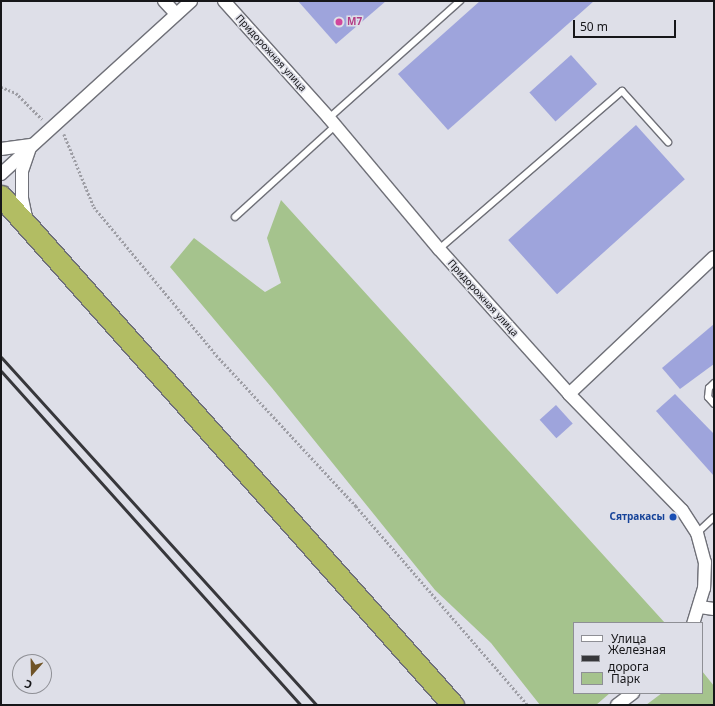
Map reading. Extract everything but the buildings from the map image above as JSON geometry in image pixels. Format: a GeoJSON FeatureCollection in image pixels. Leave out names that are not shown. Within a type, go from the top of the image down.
{"type":"FeatureCollection","features":[{"type":"Feature","properties":{"kind":"highway"},"geometry":{"type":"LineString","coordinates":[[1,196],[453,705]]}},
{"type":"Feature","properties":{"kind":"street"},"geometry":{"type":"LineString","coordinates":[[164,1],[175,13]]}},
{"type":"Feature","properties":{"kind":"street"},"geometry":{"type":"LineString","coordinates":[[1,174],[175,13],[191,1]]}},
{"type":"Feature","properties":{"kind":"street","name":"Придорожная улица"},"geometry":{"type":"LineString","coordinates":[[224,1],[332,122],[439,249],[569,394],[682,510],[697,533],[705,562],[700,607],[693,622]]}},
{"type":"Feature","properties":{"kind":"street"},"geometry":{"type":"LineString","coordinates":[[1,149],[31,145]]}},
{"type":"Feature","properties":{"kind":"street"},"geometry":{"type":"LineString","coordinates":[[27,225],[22,198],[22,171],[31,145]]}},
{"type":"Feature","properties":{"kind":"street"},"geometry":{"type":"LineString","coordinates":[[569,394],[714,257]]}},
{"type":"Feature","properties":{"kind":"street"},"geometry":{"type":"LineString","coordinates":[[700,607],[714,609]]}},
{"type":"Feature","properties":{"kind":"street"},"geometry":{"type":"LineString","coordinates":[[617,705],[632,694]]}},
{"type":"Feature","properties":{"kind":"lane"},"geometry":{"type":"LineString","coordinates":[[235,217],[332,122],[460,1]]}},
{"type":"Feature","properties":{"kind":"lane"},"geometry":{"type":"LineString","coordinates":[[439,249],[622,91],[668,142]]}},
{"type":"Feature","properties":{"kind":"lane"},"geometry":{"type":"LineString","coordinates":[[714,383],[709,388],[708,397],[714,404]]}},
{"type":"Feature","properties":{"kind":"lane"},"geometry":{"type":"LineString","coordinates":[[697,533],[714,517]]}},
{"type":"Feature","properties":{"kind":"path"},"geometry":{"type":"LineString","coordinates":[[1,87],[16,93],[54,124],[94,207],[219,358],[356,506],[528,705]]}},
{"type":"Feature","properties":{"kind":"green space"},"geometry":{"type":"Polygon","coordinates":[[[281,200],[664,622],[573,622],[573,694],[609,694],[596,705],[540,705],[491,643],[435,590],[272,388],[170,267],[194,238],[265,292],[281,283],[267,238],[281,200]]]}},
{"type":"Feature","properties":{"kind":"green space"},"geometry":{"type":"Polygon","coordinates":[[[703,672],[714,686],[714,705],[646,705],[661,694],[703,694],[703,672]]]}},
{"type":"Feature","properties":{"kind":"railway"},"geometry":{"type":"LineString","coordinates":[[1,357],[316,705]]}},
{"type":"Feature","properties":{"kind":"railway"},"geometry":{"type":"LineString","coordinates":[[1,371],[301,705]]}},
{"type":"Feature","properties":{"kind":"place","name":"М7"},"geometry":{"type":"Point","coordinates":[339,22]}},
{"type":"Feature","properties":{"kind":"place","name":"Сятракасы"},"geometry":{"type":"Point","coordinates":[673,517]}}]}
